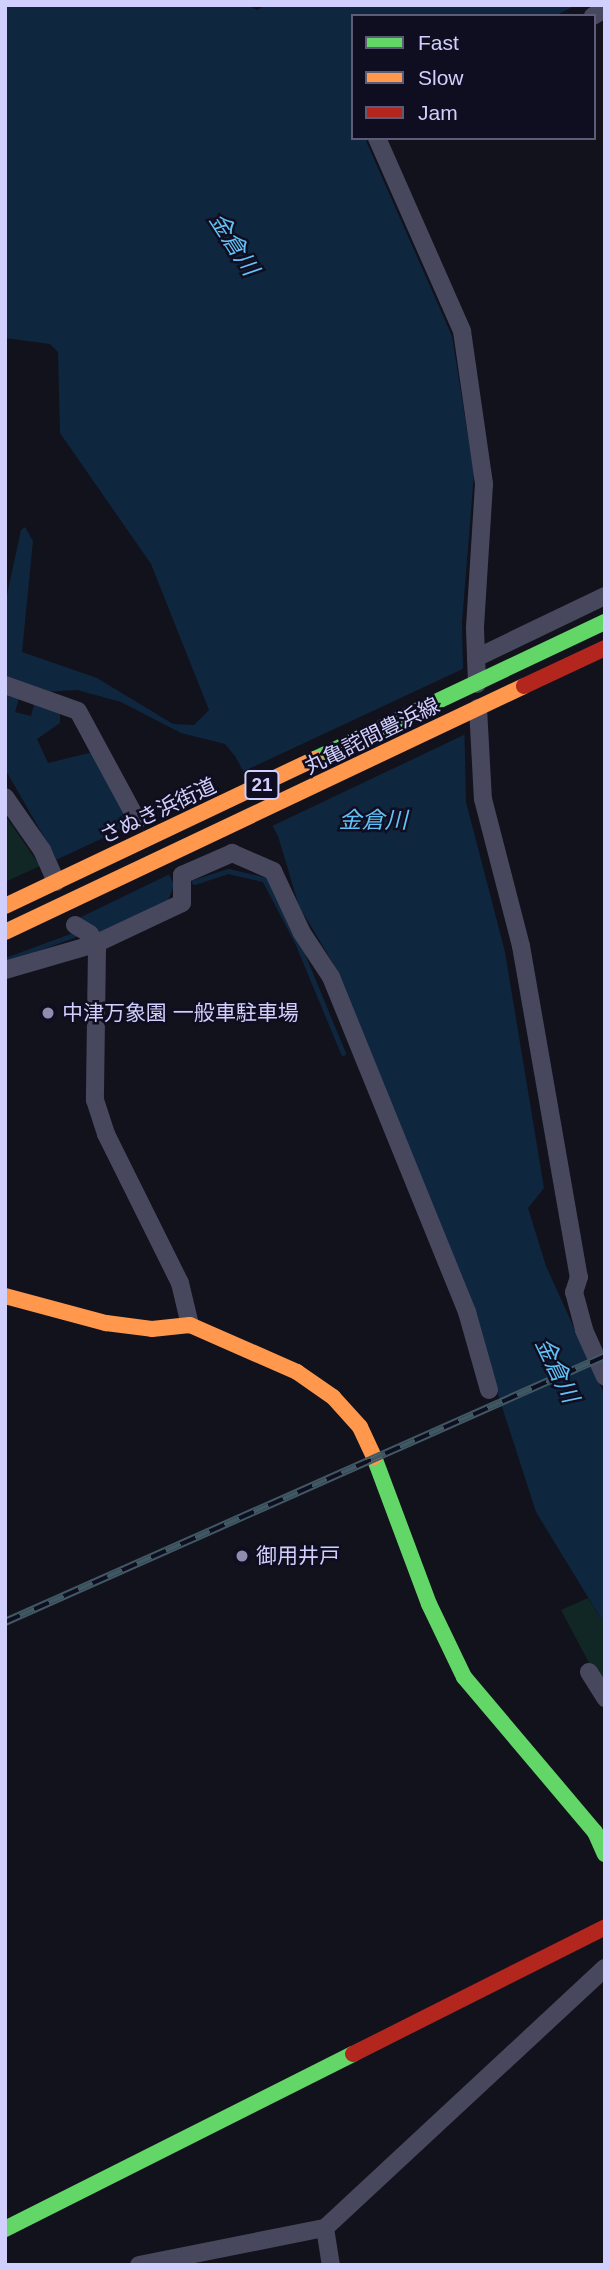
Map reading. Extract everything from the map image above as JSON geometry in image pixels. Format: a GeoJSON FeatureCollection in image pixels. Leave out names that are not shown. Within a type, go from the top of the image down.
{"type":"FeatureCollection","features":[{"type":"Feature","properties":{"kind":"street"},"geometry":{"type":"LineString","coordinates":[[378,140],[461,331],[484,484],[476,658],[472,685]]}},
{"type":"Feature","properties":{"kind":"street"},"geometry":{"type":"LineString","coordinates":[[476,658],[605,596]]}},
{"type":"Feature","properties":{"kind":"street","name":"21"},"geometry":{"type":"LineString","coordinates":[[472,685],[605,622]]}},
{"type":"Feature","properties":{"kind":"street","name":"丸亀詫間豊浜線"},"geometry":{"type":"LineString","coordinates":[[5,932],[65,906],[605,648]]}},
{"type":"Feature","properties":{"kind":"street"},"geometry":{"type":"LineString","coordinates":[[5,685],[78,711],[137,820]]}},
{"type":"Feature","properties":{"kind":"street","name":"さぬき浜街道"},"geometry":{"type":"LineString","coordinates":[[56,882],[472,685]]}},
{"type":"Feature","properties":{"kind":"street"},"geometry":{"type":"LineString","coordinates":[[473,711],[483,799],[523,959],[579,1278],[574,1292],[584,1331],[605,1377]]}},
{"type":"Feature","properties":{"kind":"street"},"geometry":{"type":"LineString","coordinates":[[5,797],[42,850],[56,882]]}},
{"type":"Feature","properties":{"kind":"street"},"geometry":{"type":"LineString","coordinates":[[5,970],[85,932],[182,903],[182,875],[232,853],[273,871],[302,933],[331,977],[467,1311],[489,1390]]}},
{"type":"Feature","properties":{"kind":"street","name":"21"},"geometry":{"type":"LineString","coordinates":[[5,905],[56,882]]}},
{"type":"Feature","properties":{"kind":"street"},"geometry":{"type":"LineString","coordinates":[[85,932],[93,987],[96,1100],[106,1134],[180,1283],[190,1325]]}},
{"type":"Feature","properties":{"kind":"street"},"geometry":{"type":"LineString","coordinates":[[5,1296],[106,1323],[152,1329],[190,1325],[313,1380],[360,1427],[429,1604],[464,1677],[595,1832],[605,1854]]}},
{"type":"Feature","properties":{"kind":"street"},"geometry":{"type":"LineString","coordinates":[[589,1672],[605,1698]]}},
{"type":"Feature","properties":{"kind":"street"},"geometry":{"type":"LineString","coordinates":[[5,2229],[605,1927]]}},
{"type":"Feature","properties":{"kind":"street"},"geometry":{"type":"LineString","coordinates":[[139,2265],[325,2228],[605,1968]]}},
{"type":"Feature","properties":{"kind":"street"},"geometry":{"type":"LineString","coordinates":[[325,2228],[331,2265]]}},
{"type":"Feature","properties":{"kind":"green space"},"geometry":{"type":"Polygon","coordinates":[[[5,815],[40,866],[5,882],[5,815]]]}},
{"type":"Feature","properties":{"kind":"green space"},"geometry":{"type":"Polygon","coordinates":[[[588,1598],[605,1625],[605,1693],[561,1610],[588,1598]]]}},
{"type":"Feature","properties":{"kind":"water","name":"金倉川"},"geometry":{"type":"Polygon","coordinates":[[[5,5],[247,5],[257,10],[266,5],[576,5],[559,14],[351,14],[351,140],[368,140],[366,141],[452,336],[474,474],[462,622],[466,802],[505,952],[544,1188],[528,1208],[546,1266],[605,1396],[605,1625],[536,1512],[475,1323],[334,965],[299,906],[278,836],[235,756],[225,744],[181,733],[121,702],[77,690],[43,692],[5,678],[5,604],[21,530],[25,527],[33,541],[22,652],[97,678],[173,724],[194,725],[209,710],[151,564],[60,433],[58,352],[50,344],[5,338],[5,5]]]}},
{"type":"Feature","properties":{"kind":"water"},"geometry":{"type":"Polygon","coordinates":[[[5,689],[20,695],[15,712],[31,716],[35,701],[60,708],[60,723],[37,739],[48,763],[97,751],[169,874],[174,885],[168,901],[98,937],[79,918],[56,858],[5,769],[5,689]]]}},
{"type":"Feature","properties":{"kind":"pier"},"geometry":{"type":"Polygon","coordinates":[[[467,667],[468,733],[270,827],[240,773],[467,667]]]}},
{"type":"Feature","properties":{"kind":"pier"},"geometry":{"type":"Polygon","coordinates":[[[137,822],[172,873],[77,919],[54,861],[137,822]]]}},
{"type":"Feature","properties":{"kind":"waterway"},"geometry":{"type":"LineString","coordinates":[[194,882],[228,871],[264,879],[297,942],[343,1053]]}},
{"type":"Feature","properties":{"kind":"waterway"},"geometry":{"type":"LineString","coordinates":[[5,960],[81,932]]}},
{"type":"Feature","properties":{"kind":"railway"},"geometry":{"type":"LineString","coordinates":[[5,1622],[605,1356]]}},
{"type":"Feature","properties":{"kind":"traffic: fast"},"geometry":{"type":"LineString","coordinates":[[315,759],[605,622]]}},
{"type":"Feature","properties":{"kind":"traffic: fast"},"geometry":{"type":"LineString","coordinates":[[374,1457],[429,1604],[464,1677],[595,1832],[605,1854]]}},
{"type":"Feature","properties":{"kind":"traffic: fast"},"geometry":{"type":"LineString","coordinates":[[5,2229],[353,2054]]}},
{"type":"Feature","properties":{"kind":"traffic: slow"},"geometry":{"type":"LineString","coordinates":[[5,932],[524,686]]}},
{"type":"Feature","properties":{"kind":"traffic: slow"},"geometry":{"type":"LineString","coordinates":[[5,906],[315,759]]}},
{"type":"Feature","properties":{"kind":"traffic: slow"},"geometry":{"type":"LineString","coordinates":[[5,1296],[106,1323],[152,1329],[190,1325],[297,1372],[333,1397],[360,1427],[374,1457]]}},
{"type":"Feature","properties":{"kind":"traffic: jam"},"geometry":{"type":"LineString","coordinates":[[524,686],[605,648]]}},
{"type":"Feature","properties":{"kind":"traffic: jam"},"geometry":{"type":"LineString","coordinates":[[353,2054],[605,1927]]}},
{"type":"Feature","properties":{"kind":"place","name":"中津万象園 一般車駐車場"},"geometry":{"type":"Point","coordinates":[48,1013]}},
{"type":"Feature","properties":{"kind":"place","name":"御用井戸"},"geometry":{"type":"Point","coordinates":[242,1556]}}]}
